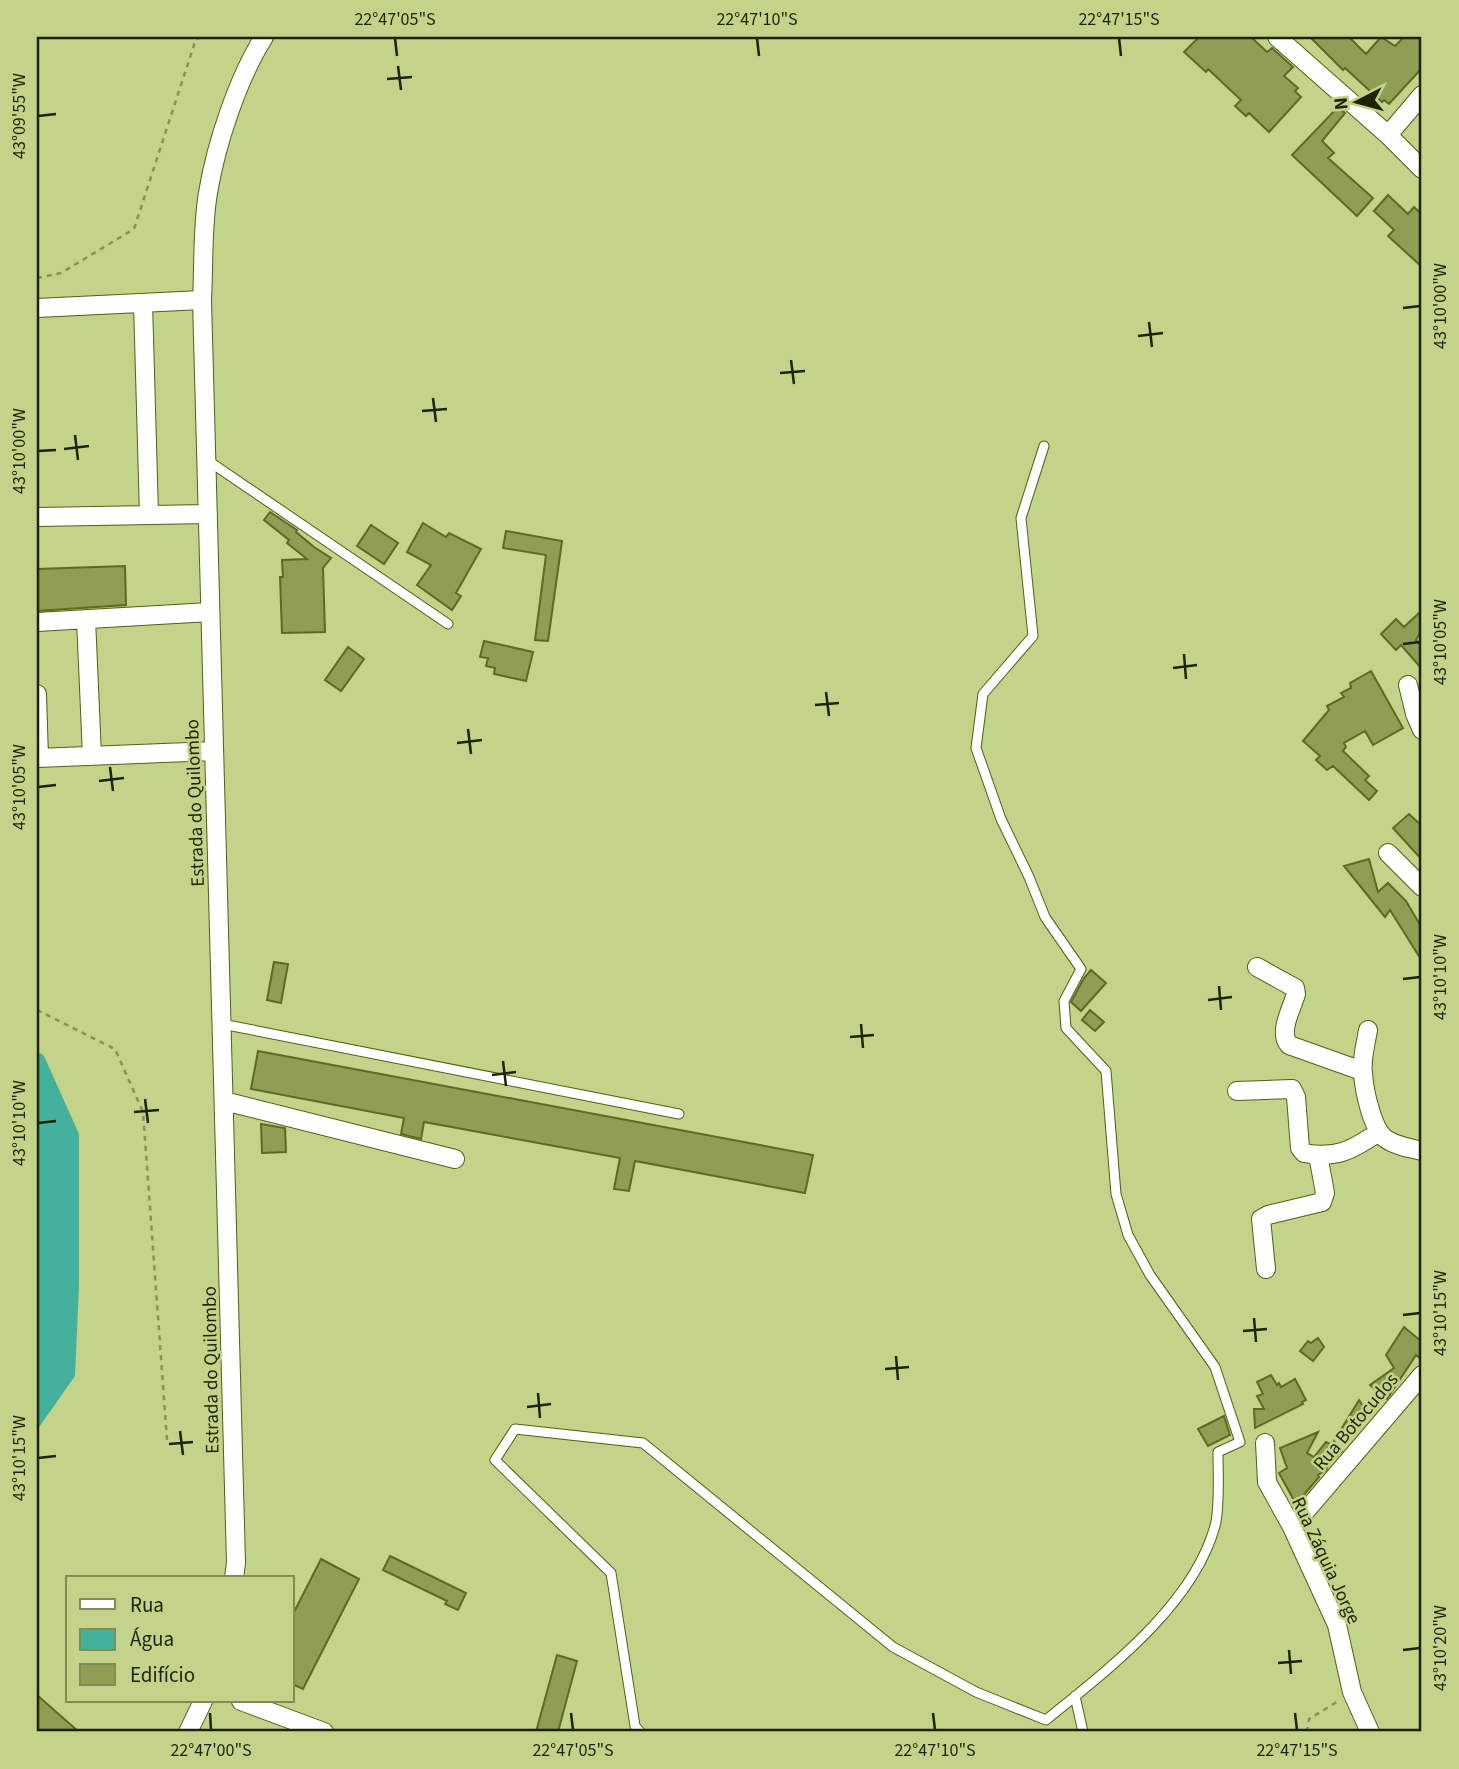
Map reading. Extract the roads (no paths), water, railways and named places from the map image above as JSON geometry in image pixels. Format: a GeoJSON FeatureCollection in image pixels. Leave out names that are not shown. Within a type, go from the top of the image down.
{"type":"FeatureCollection","features":[{"type":"Feature","properties":{"kind":"street","name":"Estrada do Quilombo"},"geometry":{"type":"LineString","coordinates":[[234,1576],[202,300],[208,194],[222,135],[251,58],[264,37]]}},
{"type":"Feature","properties":{"kind":"street"},"geometry":{"type":"LineString","coordinates":[[1277,37],[1388,135],[1422,170]]}},
{"type":"Feature","properties":{"kind":"street"},"geometry":{"type":"LineString","coordinates":[[1388,135],[1422,95]]}},
{"type":"Feature","properties":{"kind":"street"},"geometry":{"type":"LineString","coordinates":[[37,308],[202,300]]}},
{"type":"Feature","properties":{"kind":"street"},"geometry":{"type":"LineString","coordinates":[[143,303],[149,515]]}},
{"type":"Feature","properties":{"kind":"street"},"geometry":{"type":"LineString","coordinates":[[37,517],[208,514]]}},
{"type":"Feature","properties":{"kind":"street"},"geometry":{"type":"LineString","coordinates":[[37,622],[210,612]]}},
{"type":"Feature","properties":{"kind":"street"},"geometry":{"type":"LineString","coordinates":[[86,619],[92,756]]}},
{"type":"Feature","properties":{"kind":"street"},"geometry":{"type":"LineString","coordinates":[[1408,685],[1422,730]]}},
{"type":"Feature","properties":{"kind":"street"},"geometry":{"type":"LineString","coordinates":[[37,694],[38,758],[214,751]]}},
{"type":"Feature","properties":{"kind":"street"},"geometry":{"type":"LineString","coordinates":[[1388,853],[1422,887]]}},
{"type":"Feature","properties":{"kind":"street"},"geometry":{"type":"LineString","coordinates":[[1258,967],[1295,988],[1296,994],[1284,1040],[1289,1045],[1362,1072]]}},
{"type":"Feature","properties":{"kind":"street"},"geometry":{"type":"LineString","coordinates":[[1368,1030],[1362,1072],[1373,1121],[1386,1139],[1422,1151]]}},
{"type":"Feature","properties":{"kind":"street"},"geometry":{"type":"LineString","coordinates":[[1237,1091],[1292,1089],[1296,1097],[1300,1148],[1304,1153],[1336,1155],[1352,1150],[1379,1132]]}},
{"type":"Feature","properties":{"kind":"street"},"geometry":{"type":"LineString","coordinates":[[224,1101],[455,1158]]}},
{"type":"Feature","properties":{"kind":"street"},"geometry":{"type":"LineString","coordinates":[[1266,1269],[1261,1219],[1322,1202],[1325,1193],[1318,1155]]}},
{"type":"Feature","properties":{"kind":"street","name":"Rua Botocudos"},"geometry":{"type":"LineString","coordinates":[[1292,1527],[1422,1375]]}},
{"type":"Feature","properties":{"kind":"street","name":"Rua Záquia Jorge"},"geometry":{"type":"LineString","coordinates":[[1265,1443],[1267,1482],[1292,1527],[1337,1625],[1352,1692],[1370,1732]]}},
{"type":"Feature","properties":{"kind":"street"},"geometry":{"type":"LineString","coordinates":[[188,1732],[203,1702]]}},
{"type":"Feature","properties":{"kind":"street"},"geometry":{"type":"LineString","coordinates":[[244,1702],[324,1732]]}},
{"type":"Feature","properties":{"kind":"lane"},"geometry":{"type":"LineString","coordinates":[[640,1732],[635,1726],[611,1573],[495,1460],[515,1429],[643,1443],[893,1647],[976,1692],[1046,1720],[1147,1633],[1174,1602],[1198,1567],[1216,1525],[1218,1452],[1240,1442],[1215,1367],[1150,1275],[1128,1236],[1116,1194],[1105,1071],[1066,1028],[1063,1001],[1080,969],[1045,917],[1001,819],[976,748],[982,694],[1033,636],[1021,518],[1044,446]]}},
{"type":"Feature","properties":{"kind":"lane"},"geometry":{"type":"LineString","coordinates":[[206,459],[448,624]]}},
{"type":"Feature","properties":{"kind":"lane"},"geometry":{"type":"LineString","coordinates":[[222,1024],[679,1114]]}},
{"type":"Feature","properties":{"kind":"lane"},"geometry":{"type":"LineString","coordinates":[[1075,1696],[1083,1732]]}},
{"type":"Feature","properties":{"kind":"water"},"geometry":{"type":"Polygon","coordinates":[[[37,1051],[44,1056],[79,1134],[79,1286],[75,1376],[37,1430],[37,1051]]]}}]}
